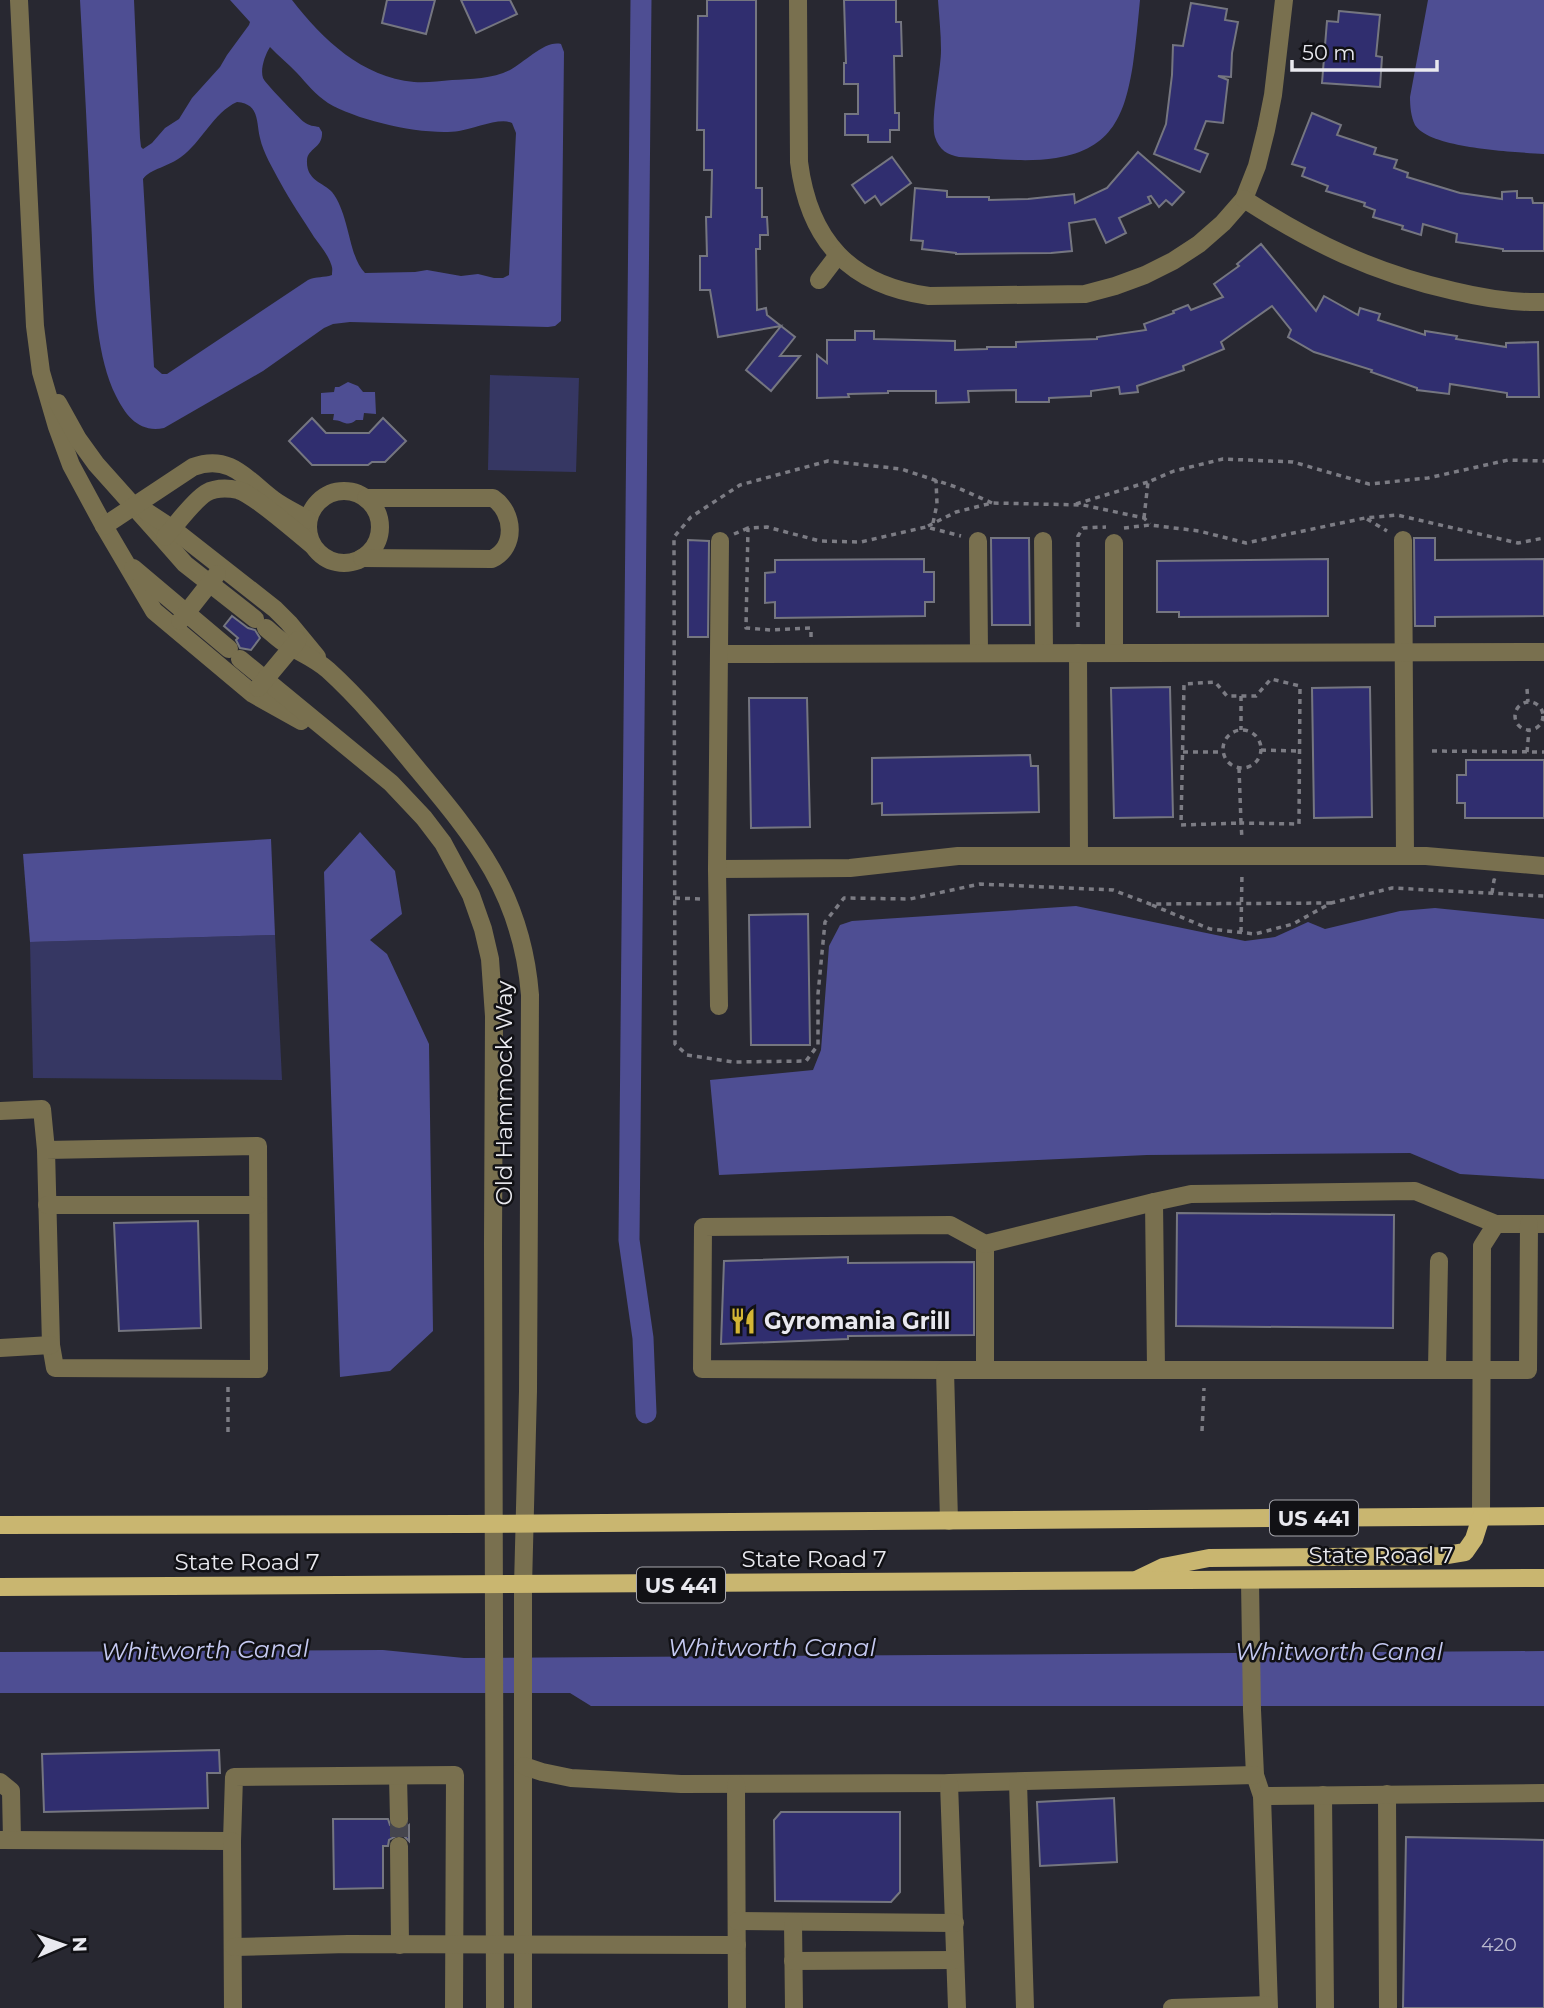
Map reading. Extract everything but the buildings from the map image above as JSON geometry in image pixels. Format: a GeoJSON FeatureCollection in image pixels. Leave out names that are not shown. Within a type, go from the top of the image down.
{"type":"FeatureCollection","features":[{"type":"Feature","properties":{"kind":"main road"},"geometry":{"type":"LineString","coordinates":[[1132,1581],[1163,1567],[1209,1558],[1441,1556],[1465,1552],[1474,1539],[1481,1517]]}},
{"type":"Feature","properties":{"kind":"main road","name":"State Road 7"},"geometry":{"type":"LineString","coordinates":[[0,1525],[1544,1517]]}},
{"type":"Feature","properties":{"kind":"main road","name":"State Road 7"},"geometry":{"type":"LineString","coordinates":[[0,1587],[1544,1578]]}},
{"type":"Feature","properties":{"kind":"street","name":"Old Hammock Way"},"geometry":{"type":"LineString","coordinates":[[19,0],[35,326],[41,372],[71,465],[154,611],[174,628],[342,744],[399,791],[443,844],[471,895],[483,929],[490,959],[495,1016],[495,2008]]}},
{"type":"Feature","properties":{"kind":"street"},"geometry":{"type":"LineString","coordinates":[[798,0],[799,162],[802,187],[810,212],[822,235],[838,255],[857,271],[879,284],[904,293],[929,296],[1084,294],[1135,279],[1173,261],[1199,244],[1223,223],[1244,199],[1257,166],[1273,95],[1284,0]]}},
{"type":"Feature","properties":{"kind":"street"},"geometry":{"type":"LineString","coordinates":[[1244,199],[1308,238],[1376,269],[1424,285],[1473,296],[1522,303],[1544,302]]}},
{"type":"Feature","properties":{"kind":"street"},"geometry":{"type":"LineString","coordinates":[[819,280],[838,255]]}},
{"type":"Feature","properties":{"kind":"street","name":"Old Hammock Way"},"geometry":{"type":"LineString","coordinates":[[35,326],[42,360],[61,407],[78,439],[131,503],[168,534],[221,568],[275,609],[296,642]]}},
{"type":"Feature","properties":{"kind":"street"},"geometry":{"type":"LineString","coordinates":[[104,526],[131,503],[200,464],[221,464],[240,471],[276,502],[308,520]]}},
{"type":"Feature","properties":{"kind":"street"},"geometry":{"type":"LineString","coordinates":[[168,534],[209,491],[226,489],[237,490],[252,497],[313,546]]}},
{"type":"Feature","properties":{"kind":"street"},"geometry":{"type":"LineString","coordinates":[[343,490],[359,493],[366,498],[380,517],[380,534],[373,549],[362,558],[345,564],[329,561],[316,551],[308,536],[308,520],[314,505],[327,494],[343,490]]}},
{"type":"Feature","properties":{"kind":"street"},"geometry":{"type":"LineString","coordinates":[[362,558],[492,559],[500,555],[509,540],[509,517],[500,503],[493,498],[366,498]]}},
{"type":"Feature","properties":{"kind":"street"},"geometry":{"type":"LineString","coordinates":[[1114,653],[1116,533]]}},
{"type":"Feature","properties":{"kind":"street","name":"Old Hammock Way"},"geometry":{"type":"LineString","coordinates":[[168,534],[185,564],[261,624],[296,642],[365,706],[474,838],[507,897],[523,945],[530,995],[528,1391],[523,1586],[523,2008]]}},
{"type":"Feature","properties":{"kind":"street"},"geometry":{"type":"LineString","coordinates":[[1403,540],[1405,856]]}},
{"type":"Feature","properties":{"kind":"street"},"geometry":{"type":"LineString","coordinates":[[719,1006],[717,869],[720,541]]}},
{"type":"Feature","properties":{"kind":"street"},"geometry":{"type":"LineString","coordinates":[[978,541],[979,653]]}},
{"type":"Feature","properties":{"kind":"street"},"geometry":{"type":"LineString","coordinates":[[1043,541],[1044,653]]}},
{"type":"Feature","properties":{"kind":"street","name":"Old Hammock Way"},"geometry":{"type":"LineString","coordinates":[[126,562],[235,654],[259,687]]}},
{"type":"Feature","properties":{"kind":"street"},"geometry":{"type":"LineString","coordinates":[[174,628],[221,568]]}},
{"type":"Feature","properties":{"kind":"street"},"geometry":{"type":"LineString","coordinates":[[259,687],[296,642]]}},
{"type":"Feature","properties":{"kind":"street"},"geometry":{"type":"LineString","coordinates":[[719,654],[1544,652]]}},
{"type":"Feature","properties":{"kind":"street"},"geometry":{"type":"LineString","coordinates":[[1078,653],[1079,856]]}},
{"type":"Feature","properties":{"kind":"street"},"geometry":{"type":"LineString","coordinates":[[717,869],[850,868],[957,856],[1405,856],[1544,866]]}},
{"type":"Feature","properties":{"kind":"street"},"geometry":{"type":"LineString","coordinates":[[0,1111],[42,1109],[46,1150],[51,1345],[55,1368],[259,1369],[258,1146],[46,1150]]}},
{"type":"Feature","properties":{"kind":"street"},"geometry":{"type":"LineString","coordinates":[[1415,1191],[1496,1224],[1537,1224],[1536,1285],[1528,1370],[702,1369],[703,1227],[950,1224],[985,1244],[1154,1202],[1191,1194],[1415,1191]]}},
{"type":"Feature","properties":{"kind":"street"},"geometry":{"type":"LineString","coordinates":[[1154,1202],[1156,1369]]}},
{"type":"Feature","properties":{"kind":"street"},"geometry":{"type":"LineString","coordinates":[[47,1205],[258,1205]]}},
{"type":"Feature","properties":{"kind":"street"},"geometry":{"type":"LineString","coordinates":[[1481,1517],[1482,1246],[1496,1224]]}},
{"type":"Feature","properties":{"kind":"street"},"geometry":{"type":"LineString","coordinates":[[985,1244],[985,1370]]}},
{"type":"Feature","properties":{"kind":"street"},"geometry":{"type":"LineString","coordinates":[[1437,1369],[1439,1261]]}},
{"type":"Feature","properties":{"kind":"street"},"geometry":{"type":"LineString","coordinates":[[0,1348],[51,1345]]}},
{"type":"Feature","properties":{"kind":"street"},"geometry":{"type":"LineString","coordinates":[[945,1370],[949,1521]]}},
{"type":"Feature","properties":{"kind":"street"},"geometry":{"type":"LineString","coordinates":[[1172,2008],[1269,2006],[1262,1796],[1255,1775],[1252,1710],[1250,1581]]}},
{"type":"Feature","properties":{"kind":"street"},"geometry":{"type":"LineString","coordinates":[[524,1766],[571,1778],[736,1784],[1018,1782],[1255,1775]]}},
{"type":"Feature","properties":{"kind":"street"},"geometry":{"type":"LineString","coordinates":[[233,2008],[234,1777],[455,1775],[454,2008]]}},
{"type":"Feature","properties":{"kind":"street"},"geometry":{"type":"LineString","coordinates":[[398,1776],[399,1819]]}},
{"type":"Feature","properties":{"kind":"street"},"geometry":{"type":"LineString","coordinates":[[0,1782],[11,1791],[6,1840],[232,1841]]}},
{"type":"Feature","properties":{"kind":"street"},"geometry":{"type":"LineString","coordinates":[[1018,1782],[1025,2008]]}},
{"type":"Feature","properties":{"kind":"street"},"geometry":{"type":"LineString","coordinates":[[949,1783],[957,2008]]}},
{"type":"Feature","properties":{"kind":"street"},"geometry":{"type":"LineString","coordinates":[[736,1784],[737,2008]]}},
{"type":"Feature","properties":{"kind":"street"},"geometry":{"type":"LineString","coordinates":[[1262,1796],[1544,1793]]}},
{"type":"Feature","properties":{"kind":"street"},"geometry":{"type":"LineString","coordinates":[[1387,1794],[1388,2008]]}},
{"type":"Feature","properties":{"kind":"street"},"geometry":{"type":"LineString","coordinates":[[1324,1795],[1325,2008]]}},
{"type":"Feature","properties":{"kind":"street"},"geometry":{"type":"LineString","coordinates":[[399,1846],[400,1945]]}},
{"type":"Feature","properties":{"kind":"street"},"geometry":{"type":"LineString","coordinates":[[737,1921],[955,1923]]}},
{"type":"Feature","properties":{"kind":"street"},"geometry":{"type":"LineString","coordinates":[[793,1922],[794,2008]]}},
{"type":"Feature","properties":{"kind":"street"},"geometry":{"type":"LineString","coordinates":[[234,1947],[455,1944],[737,1945]]}},
{"type":"Feature","properties":{"kind":"street"},"geometry":{"type":"LineString","coordinates":[[793,1961],[955,1960]]}},
{"type":"Feature","properties":{"kind":"path"},"geometry":{"type":"LineString","coordinates":[[1073,505],[1148,482],[1174,471],[1223,458],[1293,463],[1369,484],[1428,478],[1508,460],[1544,461]]}},
{"type":"Feature","properties":{"kind":"path"},"geometry":{"type":"LineString","coordinates":[[992,503],[956,487],[901,469],[828,461],[740,485],[691,517],[674,537],[675,1044],[687,1055],[733,1062],[806,1060],[818,1045],[818,994],[825,922],[845,898],[910,899],[980,884],[1113,890],[1210,929],[1255,934],[1293,924],[1331,903]]}},
{"type":"Feature","properties":{"kind":"path"},"geometry":{"type":"LineString","coordinates":[[933,523],[937,504],[936,480]]}},
{"type":"Feature","properties":{"kind":"path"},"geometry":{"type":"LineString","coordinates":[[1144,518],[1148,482]]}},
{"type":"Feature","properties":{"kind":"path"},"geometry":{"type":"LineString","coordinates":[[810,639],[811,628],[746,628],[748,528],[767,527],[820,541],[861,542],[926,527],[956,512],[992,503],[1083,505],[1144,518],[1150,525]]}},
{"type":"Feature","properties":{"kind":"path"},"geometry":{"type":"LineString","coordinates":[[1078,627],[1078,536],[1083,528],[1116,533],[1150,525],[1199,531],[1246,543],[1365,518],[1397,514],[1518,543],[1544,538]]}},
{"type":"Feature","properties":{"kind":"path"},"geometry":{"type":"LineString","coordinates":[[1365,518],[1403,540]]}},
{"type":"Feature","properties":{"kind":"path"},"geometry":{"type":"LineString","coordinates":[[926,527],[978,541]]}},
{"type":"Feature","properties":{"kind":"path"},"geometry":{"type":"LineString","coordinates":[[1271,679],[1300,686],[1300,751],[1299,824],[1181,825],[1184,684],[1215,682],[1227,696],[1256,696],[1271,679]]}},
{"type":"Feature","properties":{"kind":"path"},"geometry":{"type":"LineString","coordinates":[[1527,689],[1528,702]]}},
{"type":"Feature","properties":{"kind":"path"},"geometry":{"type":"LineString","coordinates":[[1241,696],[1241,730]]}},
{"type":"Feature","properties":{"kind":"path"},"geometry":{"type":"LineString","coordinates":[[1528,702],[1537,704],[1544,715],[1538,728],[1528,730],[1520,727],[1516,718],[1517,709],[1528,702]]}},
{"type":"Feature","properties":{"kind":"path"},"geometry":{"type":"LineString","coordinates":[[1241,730],[1257,738],[1261,750],[1252,766],[1239,768],[1228,763],[1223,751],[1230,735],[1241,730]]}},
{"type":"Feature","properties":{"kind":"path"},"geometry":{"type":"LineString","coordinates":[[1527,752],[1528,730]]}},
{"type":"Feature","properties":{"kind":"path"},"geometry":{"type":"LineString","coordinates":[[1261,750],[1300,751]]}},
{"type":"Feature","properties":{"kind":"path"},"geometry":{"type":"LineString","coordinates":[[1182,751],[1223,751]]}},
{"type":"Feature","properties":{"kind":"path"},"geometry":{"type":"LineString","coordinates":[[1432,751],[1544,752]]}},
{"type":"Feature","properties":{"kind":"path"},"geometry":{"type":"LineString","coordinates":[[1239,768],[1242,841]]}},
{"type":"Feature","properties":{"kind":"path"},"geometry":{"type":"LineString","coordinates":[[1241,932],[1242,869]]}},
{"type":"Feature","properties":{"kind":"path"},"geometry":{"type":"LineString","coordinates":[[1150,904],[1331,903],[1392,888],[1544,896]]}},
{"type":"Feature","properties":{"kind":"path"},"geometry":{"type":"LineString","coordinates":[[675,898],[705,899]]}},
{"type":"Feature","properties":{"kind":"path"},"geometry":{"type":"LineString","coordinates":[[228,1382],[228,1432]]}},
{"type":"Feature","properties":{"kind":"path"},"geometry":{"type":"LineString","coordinates":[[1202,1431],[1204,1388]]}},
{"type":"Feature","properties":{"kind":"shaded area"},"geometry":{"type":"Polygon","coordinates":[[[80,0],[134,0],[140,138],[143,149],[179,119],[192,98],[220,67],[249,25],[250,22],[230,0],[292,0],[317,29],[345,54],[377,73],[414,82],[474,79],[496,75],[510,70],[548,45],[561,44],[564,52],[561,321],[548,327],[350,322],[333,324],[263,371],[164,428],[147,428],[134,421],[124,410],[108,377],[98,333],[80,0]],[[270,47],[262,70],[263,78],[301,119],[319,127],[322,132],[318,145],[308,156],[307,167],[312,177],[332,192],[338,201],[355,256],[365,273],[427,270],[461,276],[478,274],[503,278],[509,275],[516,133],[512,123],[494,122],[445,132],[392,126],[356,116],[324,100],[270,47]],[[237,102],[221,113],[181,157],[143,179],[154,367],[162,374],[167,374],[308,280],[332,275],[328,257],[268,160],[261,143],[256,115],[250,106],[237,102]]]}},
{"type":"Feature","properties":{"kind":"shaded area"},"geometry":{"type":"Polygon","coordinates":[[[938,0],[1140,0],[1130,82],[1126,99],[1113,126],[1091,147],[1056,158],[1020,160],[959,157],[944,151],[937,142],[934,129],[941,50],[938,0]]]}},
{"type":"Feature","properties":{"kind":"shaded area"},"geometry":{"type":"Polygon","coordinates":[[[1428,0],[1544,0],[1544,154],[1455,144],[1424,133],[1415,125],[1410,97],[1428,0]]]}},
{"type":"Feature","properties":{"kind":"shaded area"},"geometry":{"type":"Polygon","coordinates":[[[490,375],[579,378],[576,472],[488,470],[490,375]]]}},
{"type":"Feature","properties":{"kind":"shaded area"},"geometry":{"type":"Polygon","coordinates":[[[348,382],[358,386],[363,392],[375,392],[376,414],[364,413],[363,420],[347,424],[333,420],[334,414],[321,414],[321,393],[334,392],[335,387],[348,382]]]}},
{"type":"Feature","properties":{"kind":"shaded area"},"geometry":{"type":"Polygon","coordinates":[[[360,832],[395,871],[402,914],[370,940],[387,954],[429,1044],[433,1331],[390,1371],[340,1377],[324,872],[360,832]]]}},
{"type":"Feature","properties":{"kind":"shaded area"},"geometry":{"type":"Polygon","coordinates":[[[271,839],[275,935],[30,942],[23,854],[271,839]]]}},
{"type":"Feature","properties":{"kind":"shaded area"},"geometry":{"type":"Polygon","coordinates":[[[1076,906],[1245,941],[1275,937],[1308,922],[1325,929],[1400,911],[1435,908],[1544,919],[1544,1179],[1460,1174],[1410,1153],[1147,1155],[719,1175],[710,1080],[813,1070],[821,1050],[829,946],[840,925],[852,921],[1076,906]]]}},
{"type":"Feature","properties":{"kind":"shaded area"},"geometry":{"type":"Polygon","coordinates":[[[275,935],[282,1080],[33,1078],[30,942],[275,935]]]}},
{"type":"Feature","properties":{"kind":"shaded area"},"geometry":{"type":"Polygon","coordinates":[[[383,1650],[464,1658],[1544,1651],[1544,1706],[591,1706],[570,1693],[0,1693],[0,1652],[383,1650]]]}},
{"type":"Feature","properties":{"kind":"waterway"},"geometry":{"type":"LineString","coordinates":[[641,0],[629,1240],[643,1338],[646,1413]]}},
{"type":"Feature","properties":{"kind":"tunnel"},"geometry":{"type":"LineString","coordinates":[[399,1819],[399,1846]]}},
{"type":"Feature","properties":{"kind":"place","name":"Gyromania Grill"},"geometry":{"type":"Point","coordinates":[743,1321]}},
{"type":"Feature","properties":{"kind":"water label","name":"Whitworth Canal"},"geometry":{"type":"Point","coordinates":[772,1647]}},
{"type":"Feature","properties":{"kind":"water label","name":"Whitworth Canal"},"geometry":{"type":"Point","coordinates":[205,1650]}},
{"type":"Feature","properties":{"kind":"water label","name":"Whitworth Canal"},"geometry":{"type":"Point","coordinates":[1339,1651]}}]}
